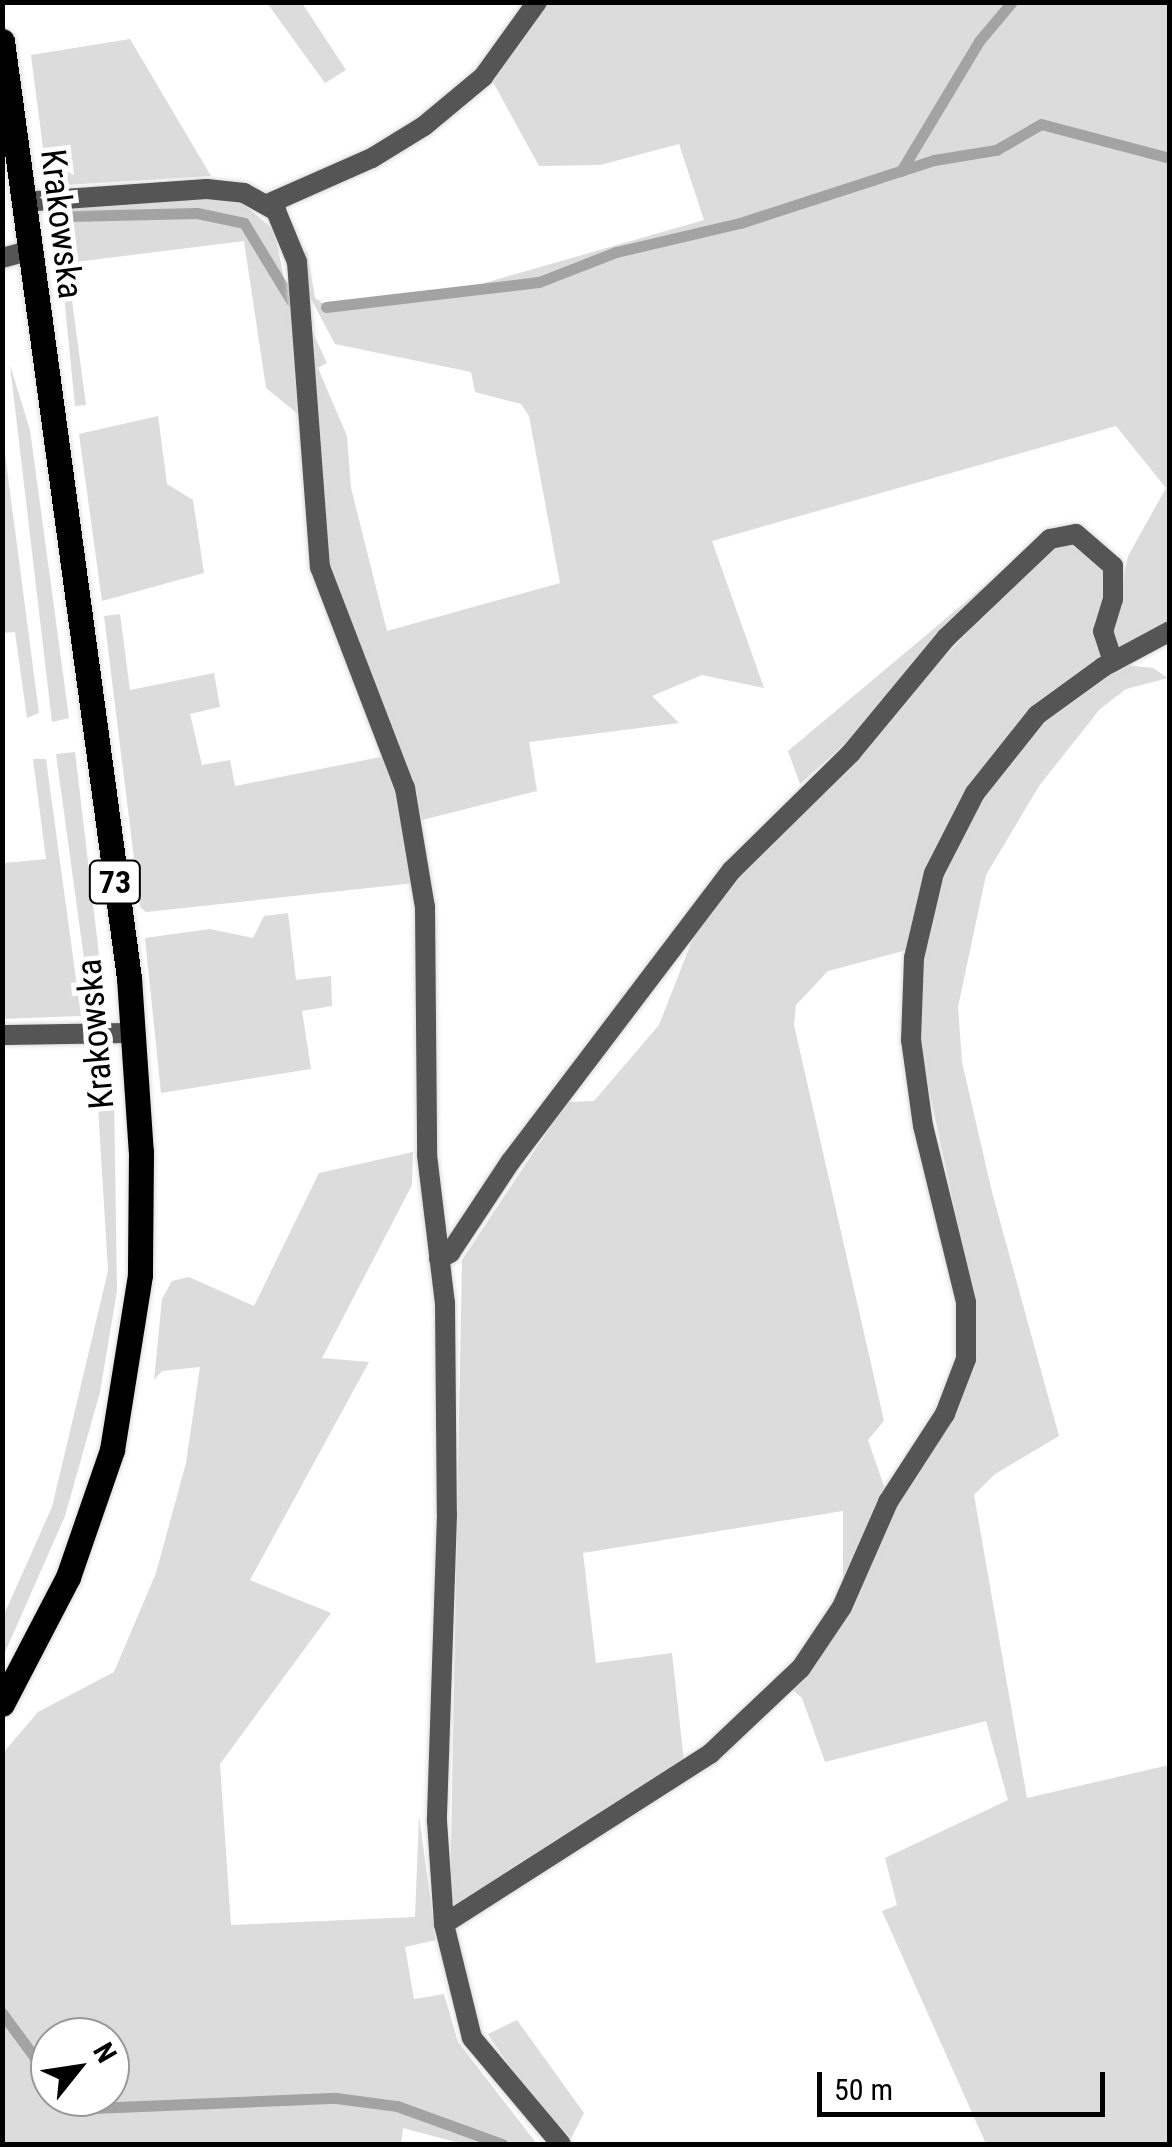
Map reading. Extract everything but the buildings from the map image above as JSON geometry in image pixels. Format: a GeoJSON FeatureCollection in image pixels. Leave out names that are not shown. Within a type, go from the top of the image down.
{"type":"FeatureCollection","features":[{"type":"Feature","properties":{"kind":"main road","name":"Krakowska"},"geometry":{"type":"LineString","coordinates":[[2,41],[22,202],[15,254],[131,1033],[141,1152],[140,1276],[125,1386],[92,1515],[2,1704]]}},
{"type":"Feature","properties":{"kind":"street"},"geometry":{"type":"LineString","coordinates":[[22,202],[207,188],[270,203],[372,158],[424,126],[482,78],[536,2]]}},
{"type":"Feature","properties":{"kind":"street"},"geometry":{"type":"LineString","coordinates":[[270,203],[285,228],[303,292],[308,452],[325,592],[392,748],[421,860],[431,1030],[427,1155],[439,1260],[448,1514],[437,1822],[444,1924],[472,2038],[561,2144]]}},
{"type":"Feature","properties":{"kind":"street"},"geometry":{"type":"LineString","coordinates":[[439,1260],[450,1253],[510,1161],[732,870],[852,754],[946,638],[1050,539],[1076,534],[1113,566],[1104,631],[1114,661]]}},
{"type":"Feature","properties":{"kind":"street"},"geometry":{"type":"LineString","coordinates":[[444,1924],[710,1754],[757,1716],[826,1636],[888,1502],[945,1414],[966,1359],[966,1302],[923,1126],[911,1040],[922,911],[955,830],[1000,758],[1037,715],[1114,661],[1170,632]]}},
{"type":"Feature","properties":{"kind":"street"},"geometry":{"type":"LineString","coordinates":[[2,1036],[131,1033]]}},
{"type":"Feature","properties":{"kind":"shaded area"},"geometry":{"type":"Polygon","coordinates":[[[267,3],[302,3],[346,70],[325,83],[267,3]]]}},
{"type":"Feature","properties":{"kind":"shaded area"},"geometry":{"type":"Polygon","coordinates":[[[543,3],[1169,3],[1169,622],[1114,651],[1111,640],[1128,556],[1166,488],[1116,426],[712,541],[764,688],[702,675],[652,696],[679,723],[529,742],[537,791],[422,820],[407,768],[351,642],[324,547],[311,329],[327,363],[318,368],[347,436],[351,488],[387,631],[560,583],[529,416],[521,404],[475,392],[471,372],[335,344],[310,297],[299,251],[307,252],[315,298],[326,305],[481,284],[704,220],[679,144],[600,165],[539,166],[493,82],[543,3]]]}},
{"type":"Feature","properties":{"kind":"shaded area"},"geometry":{"type":"Polygon","coordinates":[[[130,39],[211,176],[65,185],[45,164],[31,55],[130,39]]]}},
{"type":"Feature","properties":{"kind":"shaded area"},"geometry":{"type":"Polygon","coordinates":[[[171,196],[241,202],[274,230],[292,316],[298,414],[266,388],[244,241],[67,263],[86,405],[75,406],[56,215],[62,207],[171,196]]]}},
{"type":"Feature","properties":{"kind":"shaded area"},"geometry":{"type":"Polygon","coordinates":[[[10,365],[30,430],[69,718],[52,722],[10,365]]]}},
{"type":"Feature","properties":{"kind":"shaded area"},"geometry":{"type":"Polygon","coordinates":[[[158,416],[167,484],[193,500],[204,573],[102,601],[79,434],[158,416]]]}},
{"type":"Feature","properties":{"kind":"shaded area"},"geometry":{"type":"Polygon","coordinates":[[[2,431],[39,713],[27,718],[15,632],[3,633],[2,431]]]}},
{"type":"Feature","properties":{"kind":"shaded area"},"geometry":{"type":"Polygon","coordinates":[[[1066,540],[1106,568],[1106,657],[986,767],[907,950],[828,971],[796,1005],[794,1025],[884,1421],[868,1440],[886,1492],[843,1582],[843,1511],[583,1553],[596,1663],[672,1653],[684,1761],[468,1906],[450,1902],[462,1260],[567,1102],[594,1101],[659,1025],[697,928],[722,894],[1039,556],[1066,540]]]}},
{"type":"Feature","properties":{"kind":"shaded area"},"geometry":{"type":"Polygon","coordinates":[[[999,574],[863,728],[800,784],[788,751],[999,574]]]}},
{"type":"Feature","properties":{"kind":"shaded area"},"geometry":{"type":"Polygon","coordinates":[[[120,614],[130,690],[214,673],[220,707],[190,714],[202,765],[230,760],[235,786],[386,756],[405,812],[415,883],[146,912],[140,907],[104,616],[120,614]]]}},
{"type":"Feature","properties":{"kind":"shaded area"},"geometry":{"type":"Polygon","coordinates":[[[1125,665],[1153,668],[1168,678],[1126,689],[1100,709],[1039,786],[986,875],[958,1007],[962,1062],[992,1192],[1059,1436],[995,1474],[974,1495],[1027,1798],[1169,1765],[1169,2144],[986,2144],[882,1911],[897,1905],[885,1858],[1008,1800],[986,1721],[825,1762],[802,1698],[793,1690],[844,1622],[891,1517],[956,1415],[972,1373],[976,1333],[969,1277],[920,1047],[925,939],[936,897],[963,830],[1025,738],[1067,701],[1125,665]]]}},
{"type":"Feature","properties":{"kind":"shaded area"},"geometry":{"type":"Polygon","coordinates":[[[75,752],[105,1005],[92,1017],[56,754],[75,752]]]}},
{"type":"Feature","properties":{"kind":"shaded area"},"geometry":{"type":"Polygon","coordinates":[[[33,759],[46,759],[81,1016],[3,1019],[3,863],[46,859],[33,759]]]}},
{"type":"Feature","properties":{"kind":"shaded area"},"geometry":{"type":"Polygon","coordinates":[[[288,913],[296,980],[331,976],[332,1006],[302,1011],[311,1069],[161,1093],[145,938],[210,929],[253,938],[264,916],[288,913]]]}},
{"type":"Feature","properties":{"kind":"shaded area"},"geometry":{"type":"Polygon","coordinates":[[[94,1040],[108,1048],[114,1095],[117,1291],[100,1392],[65,1516],[3,1657],[3,1617],[52,1507],[108,1271],[94,1040]]]}},
{"type":"Feature","properties":{"kind":"shaded area"},"geometry":{"type":"Polygon","coordinates":[[[413,1152],[412,1185],[322,1358],[369,1362],[250,1580],[331,1613],[220,1764],[231,1925],[415,1917],[419,1816],[436,1940],[405,1947],[414,1999],[444,1994],[458,2042],[537,2144],[463,2144],[403,2128],[401,2144],[3,2144],[3,1753],[38,1712],[114,1672],[156,1573],[186,1463],[200,1367],[162,1371],[154,1380],[162,1299],[172,1281],[189,1277],[254,1306],[319,1173],[413,1152]]]}},
{"type":"Feature","properties":{"kind":"shaded area"},"geometry":{"type":"Polygon","coordinates":[[[517,2020],[584,2113],[571,2138],[529,2095],[488,2034],[517,2020]]]}},
{"type":"Feature","properties":{"kind":"waterway"},"geometry":{"type":"LineString","coordinates":[[901,171],[979,41],[1012,2]]}},
{"type":"Feature","properties":{"kind":"waterway"},"geometry":{"type":"LineString","coordinates":[[326,307],[539,282],[616,252],[740,223],[934,160],[996,150],[1041,124],[1170,158]]}},
{"type":"Feature","properties":{"kind":"waterway"},"geometry":{"type":"LineString","coordinates":[[69,216],[197,213],[244,223],[292,302]]}},
{"type":"Feature","properties":{"kind":"waterway"},"geometry":{"type":"LineString","coordinates":[[2,2013],[30,2051]]}},
{"type":"Feature","properties":{"kind":"waterway"},"geometry":{"type":"LineString","coordinates":[[130,2106],[336,2098],[397,2106],[502,2144]]}}]}
